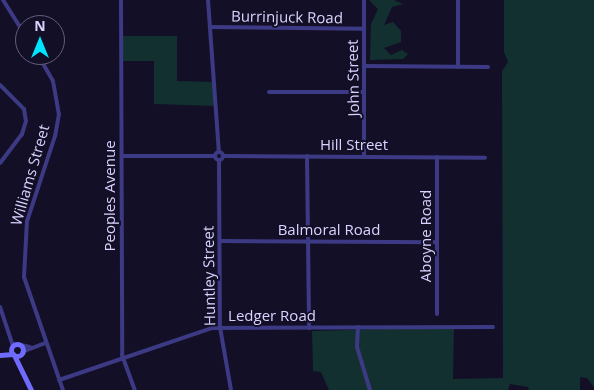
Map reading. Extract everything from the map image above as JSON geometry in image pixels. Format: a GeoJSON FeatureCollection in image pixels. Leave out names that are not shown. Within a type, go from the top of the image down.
{"type":"FeatureCollection","features":[{"type":"Feature","properties":{"kind":"street"},"geometry":{"type":"LineString","coordinates":[[3,0],[15,19]]}},
{"type":"Feature","properties":{"kind":"street","name":"Peoples Avenue"},"geometry":{"type":"LineString","coordinates":[[121,0],[123,358],[135,390]]}},
{"type":"Feature","properties":{"kind":"street"},"geometry":{"type":"LineString","coordinates":[[208,0],[219,152],[223,156],[219,160],[215,156]]}},
{"type":"Feature","properties":{"kind":"street","name":"John Street"},"geometry":{"type":"LineString","coordinates":[[364,0],[364,156]]}},
{"type":"Feature","properties":{"kind":"street"},"geometry":{"type":"LineString","coordinates":[[458,0],[458,67]]}},
{"type":"Feature","properties":{"kind":"street","name":"Burrinjuck Road"},"geometry":{"type":"LineString","coordinates":[[210,27],[363,29]]}},
{"type":"Feature","properties":{"kind":"street","name":"Williams Street"},"geometry":{"type":"LineString","coordinates":[[44,65],[53,81],[59,114],[55,136],[27,221],[24,277],[62,390]]}},
{"type":"Feature","properties":{"kind":"street"},"geometry":{"type":"LineString","coordinates":[[364,66],[488,67]]}},
{"type":"Feature","properties":{"kind":"street"},"geometry":{"type":"LineString","coordinates":[[0,85],[24,109],[26,121],[22,134],[0,163]]}},
{"type":"Feature","properties":{"kind":"street"},"geometry":{"type":"LineString","coordinates":[[269,92],[364,92]]}},
{"type":"Feature","properties":{"kind":"street"},"geometry":{"type":"LineString","coordinates":[[122,156],[215,156],[219,152]]}},
{"type":"Feature","properties":{"kind":"street","name":"Hill Street"},"geometry":{"type":"LineString","coordinates":[[223,156],[485,158]]}},
{"type":"Feature","properties":{"kind":"street"},"geometry":{"type":"LineString","coordinates":[[307,156],[309,328]]}},
{"type":"Feature","properties":{"kind":"street","name":"Aboyne Road"},"geometry":{"type":"LineString","coordinates":[[437,157],[437,314]]}},
{"type":"Feature","properties":{"kind":"street","name":"Huntley Street"},"geometry":{"type":"LineString","coordinates":[[219,160],[220,327],[231,390]]}},
{"type":"Feature","properties":{"kind":"street","name":"Balmoral Road"},"geometry":{"type":"LineString","coordinates":[[220,241],[437,242]]}},
{"type":"Feature","properties":{"kind":"street"},"geometry":{"type":"LineString","coordinates":[[0,306],[1,313],[16,346],[22,353],[22,366]]}},
{"type":"Feature","properties":{"kind":"street","name":"Ledger Road"},"geometry":{"type":"LineString","coordinates":[[59,380],[220,327],[493,327]]}},
{"type":"Feature","properties":{"kind":"street"},"geometry":{"type":"LineString","coordinates":[[358,327],[357,347],[370,390]]}},
{"type":"Feature","properties":{"kind":"street"},"geometry":{"type":"LineString","coordinates":[[1,355],[16,346],[30,347],[46,343]]}},
{"type":"Feature","properties":{"kind":"street"},"geometry":{"type":"LineString","coordinates":[[16,346],[14,354],[22,366],[31,390]]}},
{"type":"Feature","properties":{"kind":"street"},"geometry":{"type":"LineString","coordinates":[[1,355],[22,353],[30,347]]}},
{"type":"Feature","properties":{"kind":"green space"},"geometry":{"type":"Polygon","coordinates":[[[369,0],[394,0],[403,4],[392,7],[384,25],[393,22],[401,31],[401,42],[384,48],[391,55],[402,50],[408,54],[403,59],[370,60],[371,24],[378,9],[369,0]]]}},
{"type":"Feature","properties":{"kind":"green space"},"geometry":{"type":"Polygon","coordinates":[[[504,0],[594,0],[594,387],[587,378],[580,377],[580,390],[529,390],[528,387],[510,384],[508,390],[329,390],[321,372],[313,371],[312,331],[454,327],[453,379],[503,378],[502,71],[508,62],[504,52],[504,0]]]}},
{"type":"Feature","properties":{"kind":"green space"},"geometry":{"type":"Polygon","coordinates":[[[121,36],[177,36],[177,81],[214,82],[216,106],[154,104],[154,61],[121,61],[121,36]]]}}]}
